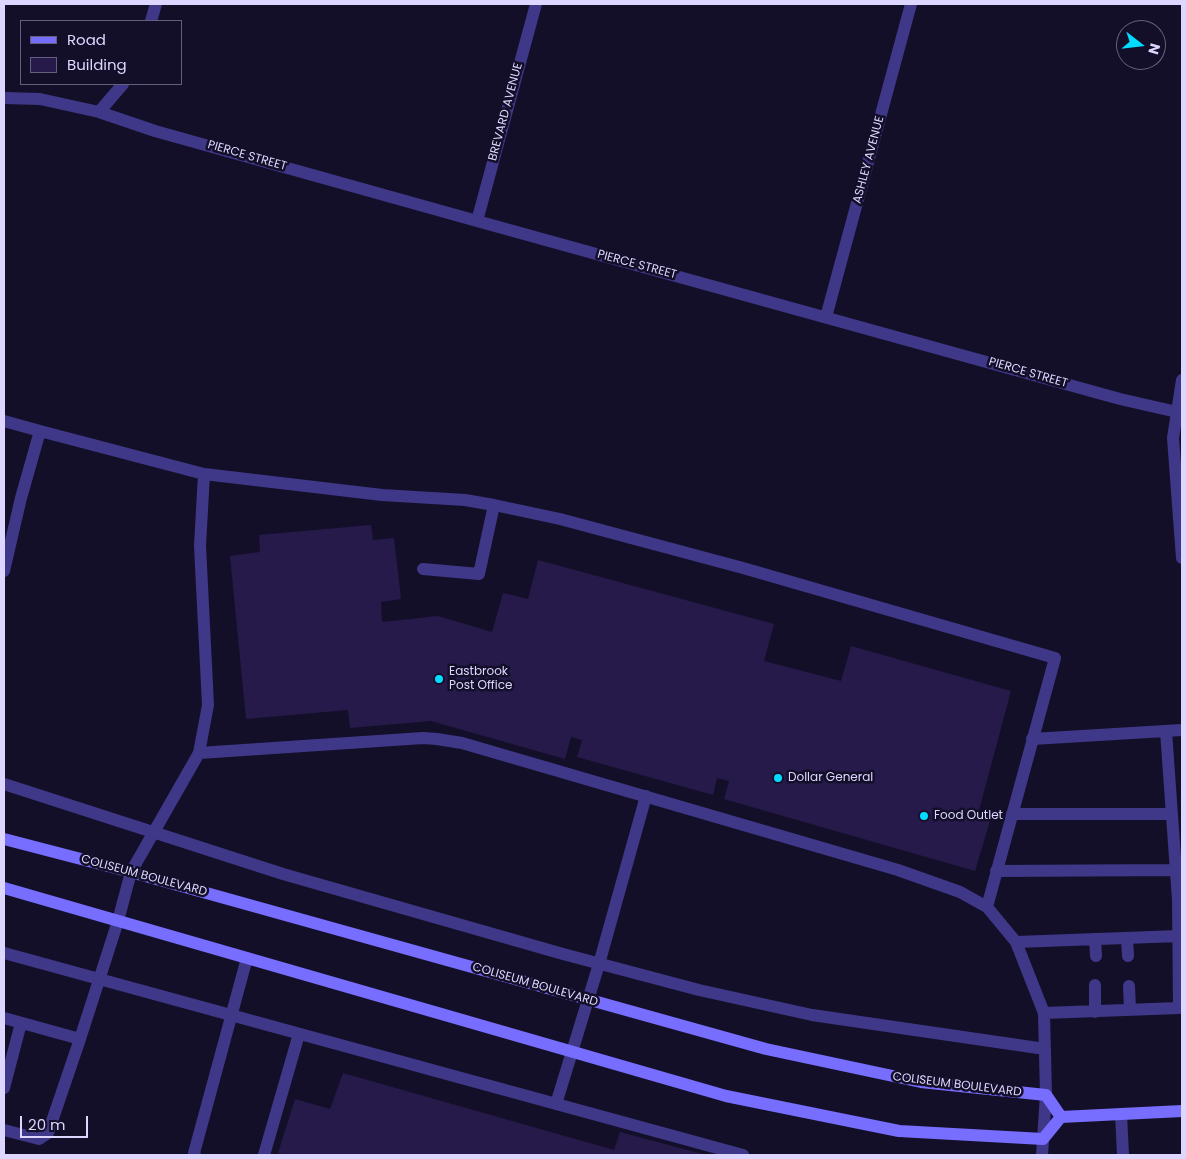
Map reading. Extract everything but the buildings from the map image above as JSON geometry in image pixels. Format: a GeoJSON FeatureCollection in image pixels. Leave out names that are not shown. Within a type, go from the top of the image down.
{"type":"FeatureCollection","features":[{"type":"Feature","properties":{"kind":"main road","name":"COLISEUM BOULEVARD"},"geometry":{"type":"LineString","coordinates":[[4,839],[131,872],[766,1049],[876,1074],[921,1082],[1046,1095]]}},
{"type":"Feature","properties":{"kind":"main road"},"geometry":{"type":"LineString","coordinates":[[4,888],[726,1096],[899,1131],[1043,1139],[1061,1117],[1182,1111]]}},
{"type":"Feature","properties":{"kind":"main road"},"geometry":{"type":"LineString","coordinates":[[1046,1095],[1061,1117]]}},
{"type":"Feature","properties":{"kind":"street"},"geometry":{"type":"LineString","coordinates":[[151,20],[156,4]]}},
{"type":"Feature","properties":{"kind":"street","name":"BREVARD AVENUE"},"geometry":{"type":"LineString","coordinates":[[477,221],[536,4]]}},
{"type":"Feature","properties":{"kind":"street","name":"ASHLEY AVENUE"},"geometry":{"type":"LineString","coordinates":[[826,317],[911,4]]}},
{"type":"Feature","properties":{"kind":"street"},"geometry":{"type":"LineString","coordinates":[[99,112],[122,85]]}},
{"type":"Feature","properties":{"kind":"street","name":"PIERCE STREET"},"geometry":{"type":"LineString","coordinates":[[4,98],[40,99],[99,112],[155,131],[477,221],[1120,399],[1177,412]]}},
{"type":"Feature","properties":{"kind":"street"},"geometry":{"type":"LineString","coordinates":[[1182,380],[1173,438],[1182,558]]}},
{"type":"Feature","properties":{"kind":"street"},"geometry":{"type":"LineString","coordinates":[[4,421],[204,474],[382,495],[464,500],[560,519],[743,568],[1055,658],[987,907]]}},
{"type":"Feature","properties":{"kind":"street"},"geometry":{"type":"LineString","coordinates":[[4,571],[21,498],[40,431]]}},
{"type":"Feature","properties":{"kind":"street"},"geometry":{"type":"LineString","coordinates":[[4,1130],[39,1139],[48,1133],[118,921],[131,872],[199,753],[208,705],[200,546],[204,474]]}},
{"type":"Feature","properties":{"kind":"street"},"geometry":{"type":"LineString","coordinates":[[423,569],[479,574],[494,505]]}},
{"type":"Feature","properties":{"kind":"street"},"geometry":{"type":"LineString","coordinates":[[1032,739],[1182,730]]}},
{"type":"Feature","properties":{"kind":"street"},"geometry":{"type":"LineString","coordinates":[[1044,1013],[1179,1008],[1180,900],[1176,870],[1166,731]]}},
{"type":"Feature","properties":{"kind":"street"},"geometry":{"type":"LineString","coordinates":[[199,753],[430,738],[462,744],[646,796],[898,870],[960,892],[987,907],[1016,942],[1044,1013],[1046,1095],[1042,1155]]}},
{"type":"Feature","properties":{"kind":"street"},"geometry":{"type":"LineString","coordinates":[[4,784],[283,874],[599,964],[699,990],[812,1015],[1045,1049]]}},
{"type":"Feature","properties":{"kind":"street"},"geometry":{"type":"LineString","coordinates":[[556,1104],[599,964],[646,796]]}},
{"type":"Feature","properties":{"kind":"street"},"geometry":{"type":"LineString","coordinates":[[1012,814],[1172,814]]}},
{"type":"Feature","properties":{"kind":"street"},"geometry":{"type":"LineString","coordinates":[[996,871],[1176,870]]}},
{"type":"Feature","properties":{"kind":"street"},"geometry":{"type":"LineString","coordinates":[[1016,942],[1179,936]]}},
{"type":"Feature","properties":{"kind":"street"},"geometry":{"type":"LineString","coordinates":[[1127,938],[1128,956]]}},
{"type":"Feature","properties":{"kind":"street"},"geometry":{"type":"LineString","coordinates":[[1095,939],[1096,956]]}},
{"type":"Feature","properties":{"kind":"street"},"geometry":{"type":"LineString","coordinates":[[4,953],[742,1155]]}},
{"type":"Feature","properties":{"kind":"street"},"geometry":{"type":"LineString","coordinates":[[195,1155],[247,958]]}},
{"type":"Feature","properties":{"kind":"street"},"geometry":{"type":"LineString","coordinates":[[1095,985],[1095,1012]]}},
{"type":"Feature","properties":{"kind":"street"},"geometry":{"type":"LineString","coordinates":[[1128,986],[1130,1010]]}},
{"type":"Feature","properties":{"kind":"street"},"geometry":{"type":"LineString","coordinates":[[4,1018],[80,1039]]}},
{"type":"Feature","properties":{"kind":"street"},"geometry":{"type":"LineString","coordinates":[[4,1088],[21,1023]]}},
{"type":"Feature","properties":{"kind":"street"},"geometry":{"type":"LineString","coordinates":[[264,1155],[299,1034]]}},
{"type":"Feature","properties":{"kind":"street"},"geometry":{"type":"LineString","coordinates":[[1121,1114],[1123,1155]]}},
{"type":"Feature","properties":{"kind":"place","name":"Eastbrook Post Office"},"geometry":{"type":"Point","coordinates":[439,679]}},
{"type":"Feature","properties":{"kind":"place","name":"Dollar General"},"geometry":{"type":"Point","coordinates":[778,778]}},
{"type":"Feature","properties":{"kind":"place","name":"Food Outlet"},"geometry":{"type":"Point","coordinates":[924,816]}}]}
